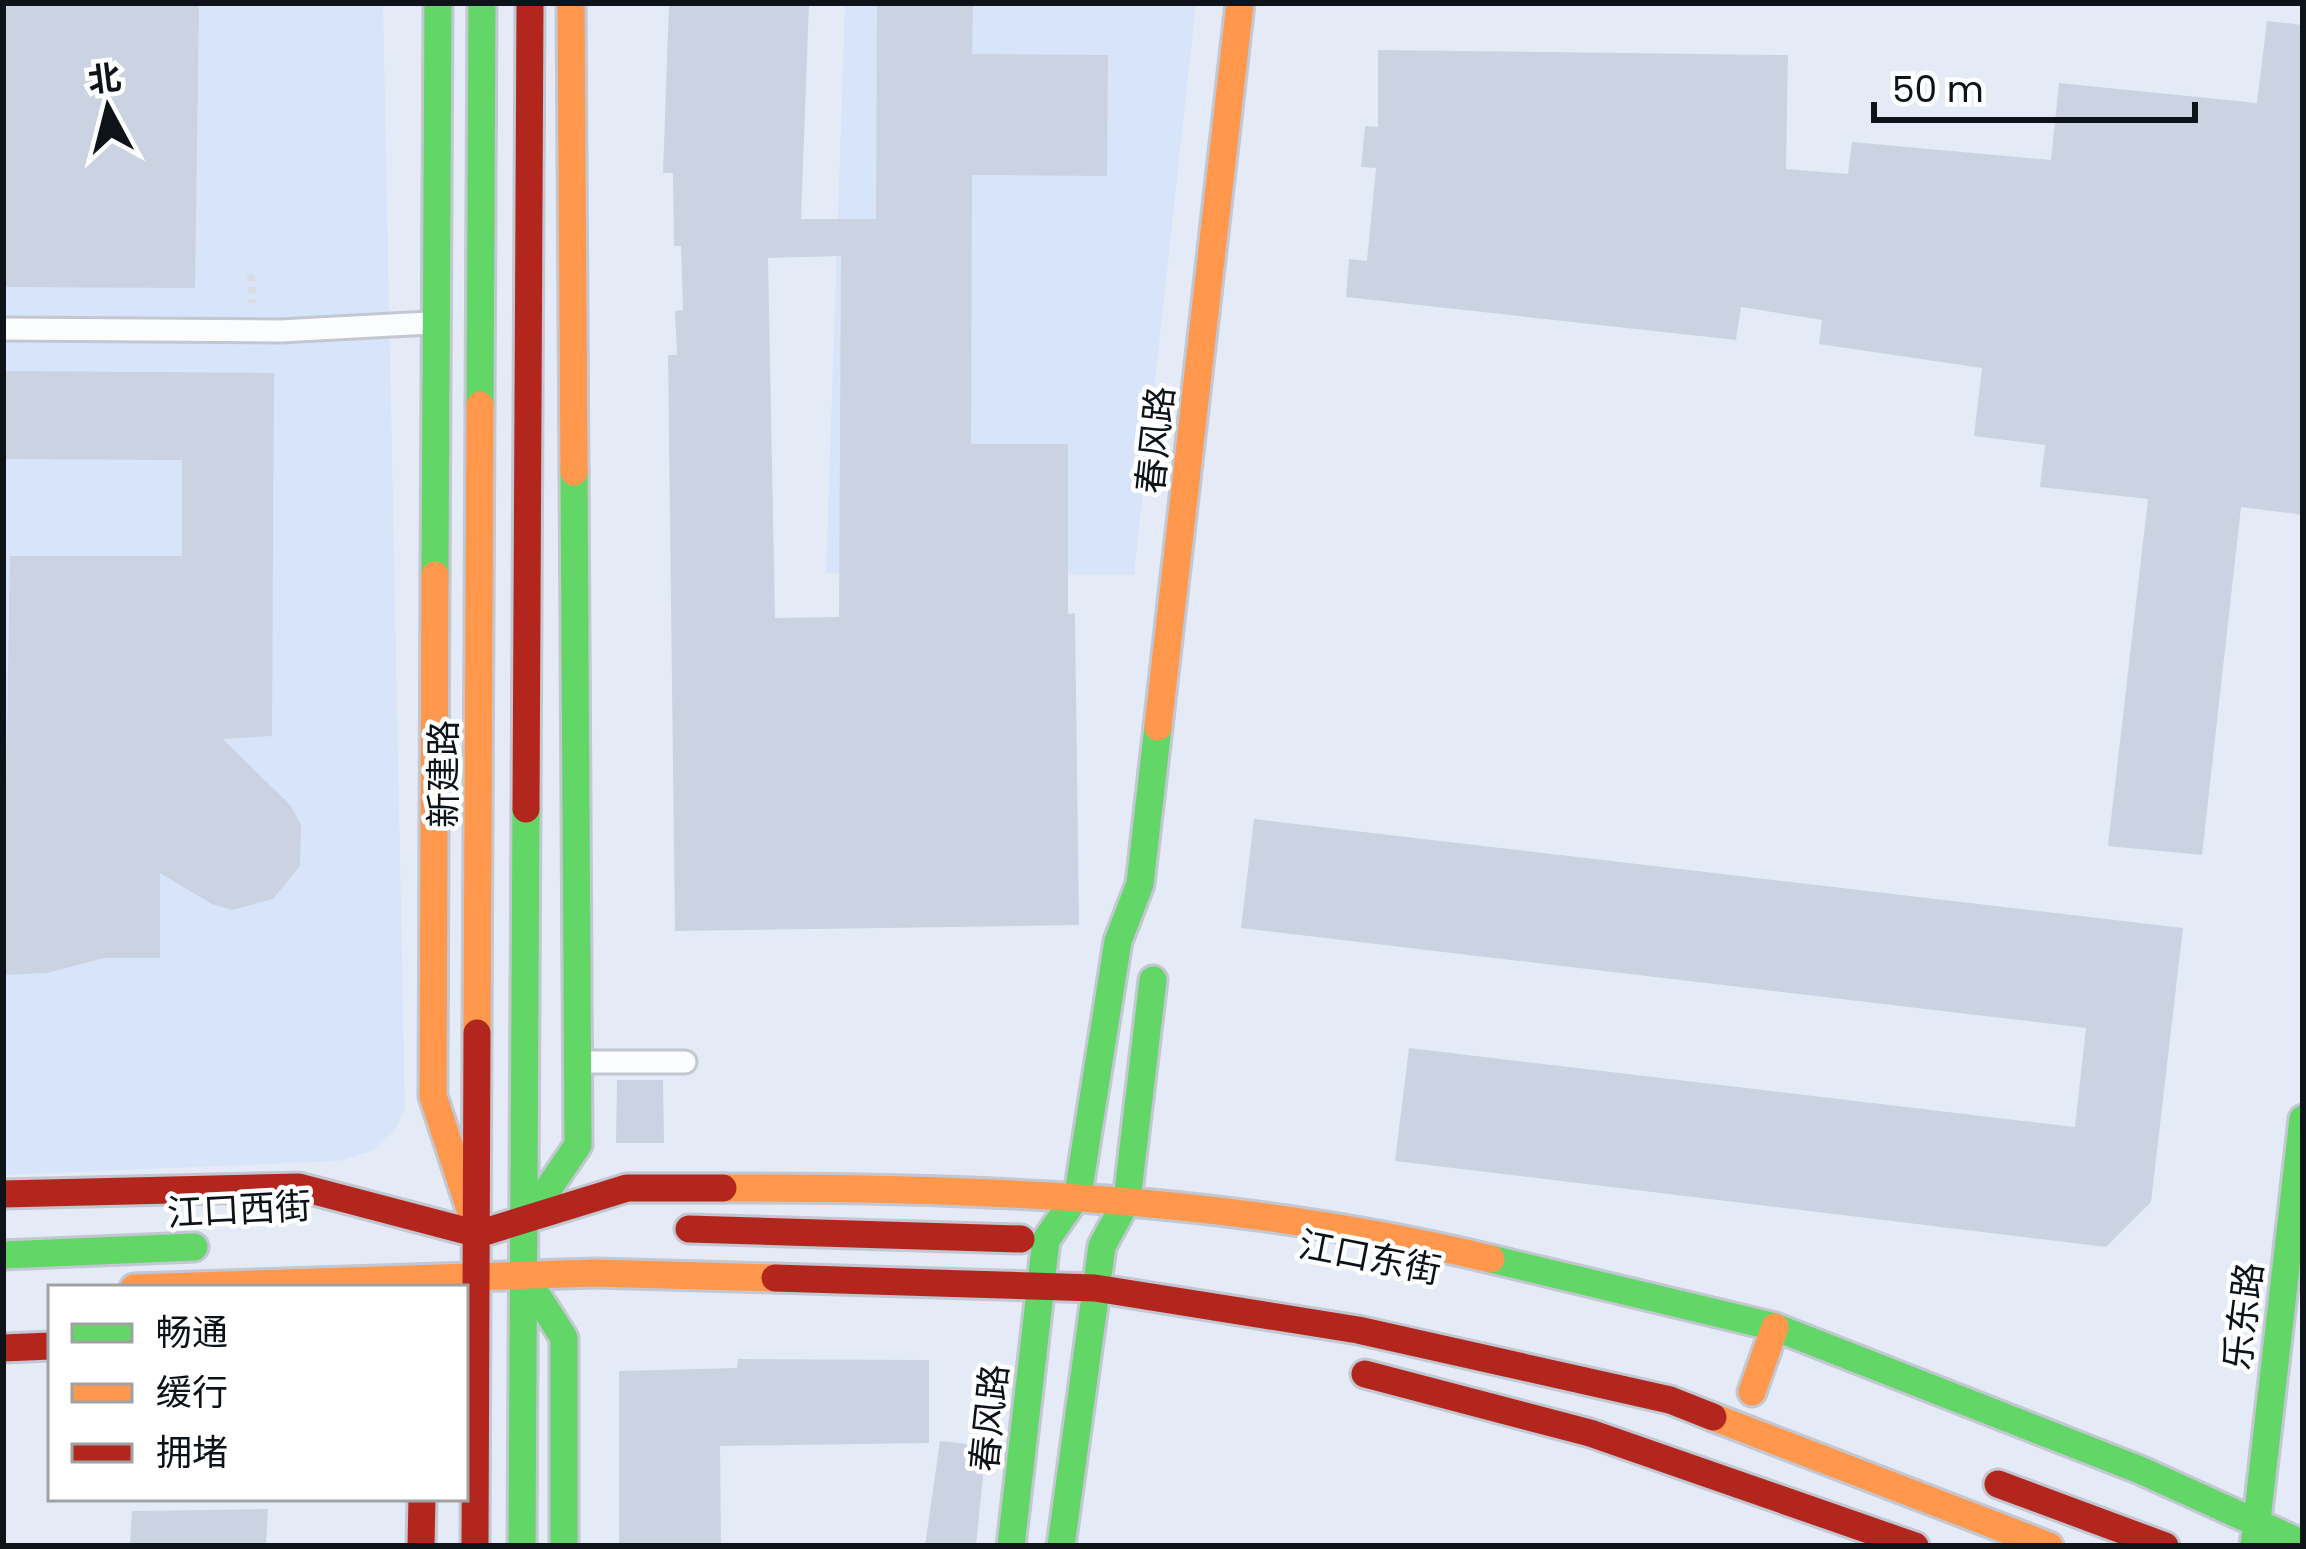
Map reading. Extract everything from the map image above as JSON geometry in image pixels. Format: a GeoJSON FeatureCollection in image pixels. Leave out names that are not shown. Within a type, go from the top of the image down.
{"type":"FeatureCollection","features":[{"type":"Feature","properties":{"kind":"main road"},"geometry":{"type":"LineString","coordinates":[[438,3],[433,1096],[478,1234]]}},
{"type":"Feature","properties":{"kind":"main road","name":"新建路"},"geometry":{"type":"LineString","coordinates":[[475,1546],[469,1281],[478,1234],[482,3]]}},
{"type":"Feature","properties":{"kind":"main road"},"geometry":{"type":"LineString","coordinates":[[522,1546],[530,3]]}},
{"type":"Feature","properties":{"kind":"main road"},"geometry":{"type":"LineString","coordinates":[[525,1223],[578,1145],[571,3]]}},
{"type":"Feature","properties":{"kind":"main road","name":"春风路"},"geometry":{"type":"LineString","coordinates":[[1011,1546],[1046,1240],[1078,1194],[1118,941],[1141,884],[1240,3]]}},
{"type":"Feature","properties":{"kind":"main road","name":"春风路"},"geometry":{"type":"LineString","coordinates":[[1061,1546],[1101,1330],[1095,1288],[1127,1200],[1155,937],[1141,884]]}},
{"type":"Feature","properties":{"kind":"main road","name":"乐东路"},"geometry":{"type":"LineString","coordinates":[[2254,1534],[2303,1119]]}},
{"type":"Feature","properties":{"kind":"main road"},"geometry":{"type":"LineString","coordinates":[[378,1238],[478,1234],[627,1188],[919,1186],[1078,1194],[1367,1229],[1775,1327],[2140,1469],[2254,1534],[2303,1544]]}},
{"type":"Feature","properties":{"kind":"main road"},"geometry":{"type":"LineString","coordinates":[[3,1195],[299,1187],[478,1234]]}},
{"type":"Feature","properties":{"kind":"main road"},"geometry":{"type":"LineString","coordinates":[[525,1223],[595,1226]]}},
{"type":"Feature","properties":{"kind":"main road"},"geometry":{"type":"LineString","coordinates":[[666,1228],[1046,1240],[1113,1248]]}},
{"type":"Feature","properties":{"kind":"main road","name":"江口西街"},"geometry":{"type":"LineString","coordinates":[[3,1255],[214,1246]]}},
{"type":"Feature","properties":{"kind":"main road"},"geometry":{"type":"LineString","coordinates":[[524,1275],[594,1306]]}},
{"type":"Feature","properties":{"kind":"main road"},"geometry":{"type":"LineString","coordinates":[[524,1275],[564,1338],[564,1546]]}},
{"type":"Feature","properties":{"kind":"main road","name":"江口西街"},"geometry":{"type":"LineString","coordinates":[[278,1285],[469,1281],[524,1275]]}},
{"type":"Feature","properties":{"kind":"main road","name":"江口东街"},"geometry":{"type":"LineString","coordinates":[[524,1275],[1041,1283],[1358,1330],[1670,1400],[2049,1546]]}},
{"type":"Feature","properties":{"kind":"main road"},"geometry":{"type":"LineString","coordinates":[[999,1324],[1101,1330]]}},
{"type":"Feature","properties":{"kind":"main road"},"geometry":{"type":"LineString","coordinates":[[1753,1392],[1775,1327]]}},
{"type":"Feature","properties":{"kind":"main road"},"geometry":{"type":"LineString","coordinates":[[3,1348],[48,1346]]}},
{"type":"Feature","properties":{"kind":"main road"},"geometry":{"type":"LineString","coordinates":[[1330,1368],[1591,1433],[1915,1546]]}},
{"type":"Feature","properties":{"kind":"main road"},"geometry":{"type":"LineString","coordinates":[[1709,1474],[1728,1423]]}},
{"type":"Feature","properties":{"kind":"main road"},"geometry":{"type":"LineString","coordinates":[[1969,1473],[2165,1546]]}},
{"type":"Feature","properties":{"kind":"main road"},"geometry":{"type":"LineString","coordinates":[[421,1546],[422,1501]]}},
{"type":"Feature","properties":{"kind":"main road"},"geometry":{"type":"LineString","coordinates":[[2219,1546],[2254,1534]]}},
{"type":"Feature","properties":{"kind":"lane"},"geometry":{"type":"LineString","coordinates":[[3,328],[280,331],[435,322]]}},
{"type":"Feature","properties":{"kind":"lane"},"geometry":{"type":"LineString","coordinates":[[577,1062],[685,1062]]}},
{"type":"Feature","properties":{"kind":"shaded area"},"geometry":{"type":"Polygon","coordinates":[[[3,3],[383,3],[405,1108],[395,1130],[372,1151],[339,1161],[3,1175],[3,3]]]}},
{"type":"Feature","properties":{"kind":"shaded area"},"geometry":{"type":"Polygon","coordinates":[[[845,3],[1196,3],[1134,575],[826,573],[845,3]]]}},
{"type":"Feature","properties":{"kind":"building"},"geometry":{"type":"Polygon","coordinates":[[[3,3],[199,3],[195,288],[3,287],[3,3]]]}},
{"type":"Feature","properties":{"kind":"building"},"geometry":{"type":"Polygon","coordinates":[[[669,3],[809,3],[801,219],[876,219],[877,3],[973,3],[972,54],[1108,55],[1107,176],[972,175],[971,444],[1068,444],[1068,614],[1075,613],[1079,925],[675,931],[668,355],[677,355],[675,311],[683,310],[681,246],[674,246],[673,173],[663,173],[669,3]],[[841,256],[768,258],[775,618],[839,617],[841,256]]]}},
{"type":"Feature","properties":{"kind":"building"},"geometry":{"type":"Polygon","coordinates":[[[2267,21],[2303,25],[2303,515],[2241,507],[2202,855],[2108,846],[2148,499],[2040,487],[2045,445],[1974,436],[1982,368],[1819,344],[1822,320],[1741,307],[1736,340],[1346,297],[1349,259],[1367,261],[1376,168],[1361,167],[1365,126],[1378,127],[1378,50],[1788,55],[1786,169],[1848,174],[1852,142],[2051,160],[2059,83],[2257,103],[2267,21]]]}},
{"type":"Feature","properties":{"kind":"building"},"geometry":{"type":"Polygon","coordinates":[[[3,371],[274,373],[272,736],[223,739],[291,806],[301,825],[300,866],[273,899],[232,910],[212,904],[160,873],[160,958],[104,958],[47,973],[3,975],[10,556],[182,556],[182,460],[3,459],[3,371]]]}},
{"type":"Feature","properties":{"kind":"building"},"geometry":{"type":"Polygon","coordinates":[[[1254,819],[2183,928],[2151,1202],[2106,1247],[1395,1161],[1409,1048],[2075,1127],[2086,1028],[1241,928],[1254,819]]]}},
{"type":"Feature","properties":{"kind":"building"},"geometry":{"type":"Polygon","coordinates":[[[617,1080],[663,1080],[664,1143],[616,1143],[617,1080]]]}},
{"type":"Feature","properties":{"kind":"building"},"geometry":{"type":"Polygon","coordinates":[[[738,1359],[929,1360],[929,1443],[720,1446],[721,1546],[619,1546],[619,1371],[737,1368],[738,1359]]]}},
{"type":"Feature","properties":{"kind":"building"},"geometry":{"type":"Polygon","coordinates":[[[940,1441],[986,1446],[976,1546],[925,1546],[940,1441]]]}},
{"type":"Feature","properties":{"kind":"building"},"geometry":{"type":"Polygon","coordinates":[[[268,1509],[266,1546],[130,1546],[132,1511],[268,1509]]]}},
{"type":"Feature","properties":{"kind":"traffic: fast"},"geometry":{"type":"LineString","coordinates":[[435,575],[438,3]]}},
{"type":"Feature","properties":{"kind":"traffic: fast"},"geometry":{"type":"LineString","coordinates":[[480,405],[482,3]]}},
{"type":"Feature","properties":{"kind":"traffic: fast"},"geometry":{"type":"LineString","coordinates":[[525,1223],[578,1145],[574,472]]}},
{"type":"Feature","properties":{"kind":"traffic: fast"},"geometry":{"type":"LineString","coordinates":[[1011,1546],[1046,1240],[1078,1194],[1118,941],[1140,884],[1158,727]]}},
{"type":"Feature","properties":{"kind":"traffic: fast"},"geometry":{"type":"LineString","coordinates":[[522,1546],[526,809]]}},
{"type":"Feature","properties":{"kind":"traffic: fast"},"geometry":{"type":"LineString","coordinates":[[1061,1546],[1102,1246],[1127,1200],[1153,980]]}},
{"type":"Feature","properties":{"kind":"traffic: fast"},"geometry":{"type":"LineString","coordinates":[[2254,1546],[2303,1119]]}},
{"type":"Feature","properties":{"kind":"traffic: fast"},"geometry":{"type":"LineString","coordinates":[[3,1255],[194,1247]]}},
{"type":"Feature","properties":{"kind":"traffic: fast"},"geometry":{"type":"LineString","coordinates":[[1491,1259],[1775,1327],[2140,1470],[2303,1544]]}},
{"type":"Feature","properties":{"kind":"traffic: fast"},"geometry":{"type":"LineString","coordinates":[[524,1275],[564,1338],[564,1546]]}},
{"type":"Feature","properties":{"kind":"traffic: slow"},"geometry":{"type":"LineString","coordinates":[[571,3],[574,472]]}},
{"type":"Feature","properties":{"kind":"traffic: slow"},"geometry":{"type":"LineString","coordinates":[[1158,727],[1240,3]]}},
{"type":"Feature","properties":{"kind":"traffic: slow"},"geometry":{"type":"LineString","coordinates":[[477,1033],[480,405]]}},
{"type":"Feature","properties":{"kind":"traffic: slow"},"geometry":{"type":"LineString","coordinates":[[435,575],[433,1096],[470,1209]]}},
{"type":"Feature","properties":{"kind":"traffic: slow"},"geometry":{"type":"LineString","coordinates":[[723,1188],[917,1190],[1109,1200],[1301,1222],[1491,1259]]}},
{"type":"Feature","properties":{"kind":"traffic: slow"},"geometry":{"type":"LineString","coordinates":[[226,1285],[595,1273],[775,1278]]}},
{"type":"Feature","properties":{"kind":"traffic: slow"},"geometry":{"type":"LineString","coordinates":[[1752,1392],[1775,1327]]}},
{"type":"Feature","properties":{"kind":"traffic: slow"},"geometry":{"type":"LineString","coordinates":[[1713,1417],[2049,1546]]}},
{"type":"Feature","properties":{"kind":"traffic: jam"},"geometry":{"type":"LineString","coordinates":[[526,809],[530,3]]}},
{"type":"Feature","properties":{"kind":"traffic: jam"},"geometry":{"type":"LineString","coordinates":[[475,1546],[477,1033]]}},
{"type":"Feature","properties":{"kind":"traffic: jam"},"geometry":{"type":"LineString","coordinates":[[3,1194],[299,1187],[478,1234],[627,1188],[723,1188]]}},
{"type":"Feature","properties":{"kind":"traffic: jam"},"geometry":{"type":"LineString","coordinates":[[689,1229],[1021,1239]]}},
{"type":"Feature","properties":{"kind":"traffic: jam"},"geometry":{"type":"LineString","coordinates":[[775,1278],[1095,1288],[1358,1330],[1670,1400],[1713,1417]]}},
{"type":"Feature","properties":{"kind":"traffic: jam"},"geometry":{"type":"LineString","coordinates":[[3,1348],[48,1346]]}},
{"type":"Feature","properties":{"kind":"traffic: jam"},"geometry":{"type":"LineString","coordinates":[[1365,1374],[1590,1433],[1915,1546]]}},
{"type":"Feature","properties":{"kind":"traffic: jam"},"geometry":{"type":"LineString","coordinates":[[1998,1484],[2165,1546]]}},
{"type":"Feature","properties":{"kind":"traffic: jam"},"geometry":{"type":"LineString","coordinates":[[421,1546],[422,1501]]}}]}
